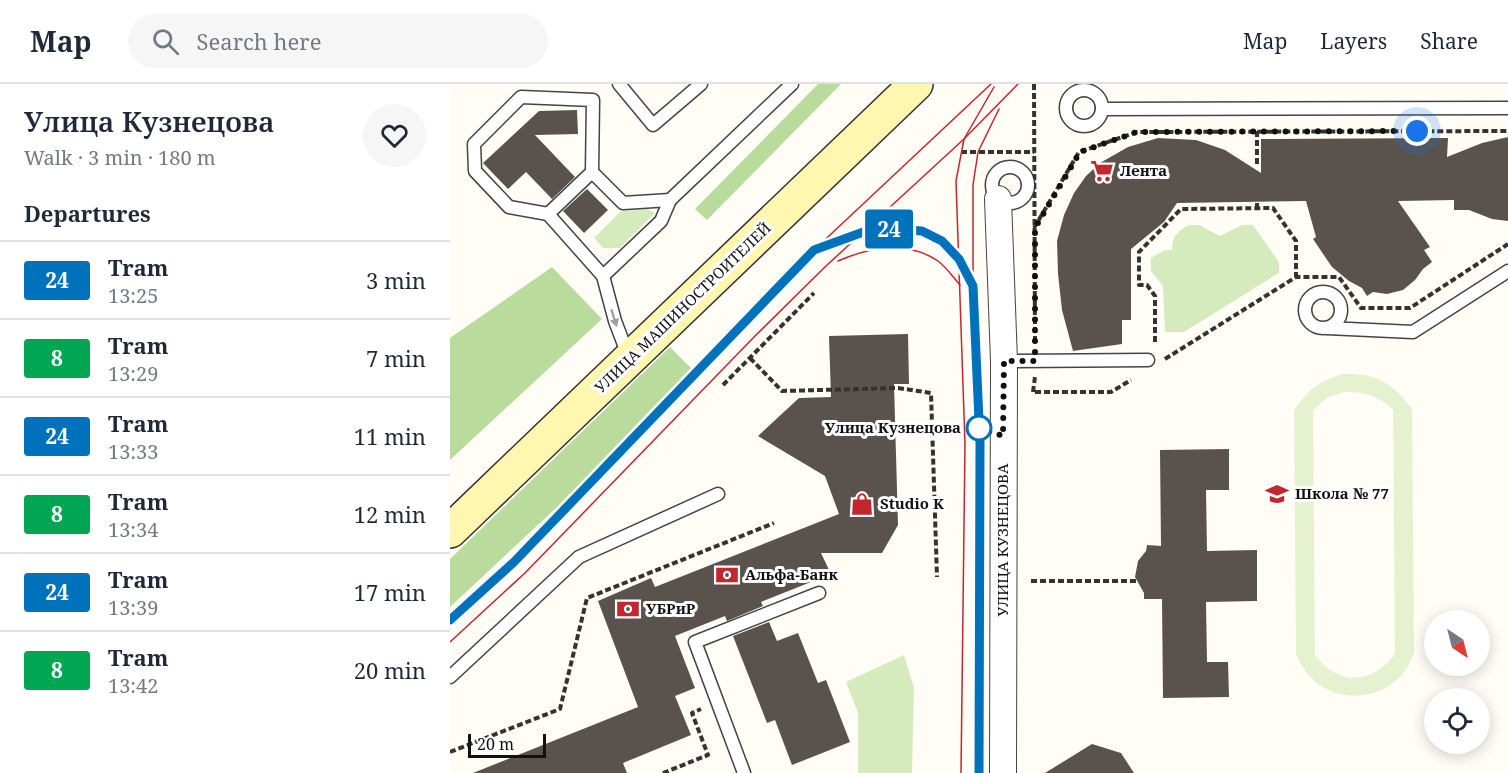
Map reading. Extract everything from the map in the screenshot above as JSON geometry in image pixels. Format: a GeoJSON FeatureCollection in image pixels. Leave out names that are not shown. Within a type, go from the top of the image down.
{"type":"FeatureCollection","features":[{"type":"Feature","properties":{"kind":"main road","name":"УЛИЦА МАШИНОСТРОИТЕЛЕЙ"},"geometry":{"type":"LineString","coordinates":[[450,531],[916,84]]}},
{"type":"Feature","properties":{"kind":"street","name":"УЛИЦА КУЗНЕЦОВА"},"geometry":{"type":"LineString","coordinates":[[998,199],[1004,361],[1003,773]]}},
{"type":"Feature","properties":{"kind":"lane"},"geometry":{"type":"LineString","coordinates":[[619,84],[653,125],[696,86]]}},
{"type":"Feature","properties":{"kind":"lane"},"geometry":{"type":"LineString","coordinates":[[603,276],[661,221],[670,200],[792,84]]}},
{"type":"Feature","properties":{"kind":"lane"},"geometry":{"type":"LineString","coordinates":[[548,214],[592,171],[593,100],[520,97],[474,144],[475,171],[509,207],[548,214],[603,276],[615,321],[629,359]]}},
{"type":"Feature","properties":{"kind":"lane"},"geometry":{"type":"LineString","coordinates":[[1102,110],[1508,108]]}},
{"type":"Feature","properties":{"kind":"lane"},"geometry":{"type":"LineString","coordinates":[[592,171],[623,203],[670,200]]}},
{"type":"Feature","properties":{"kind":"lane"},"geometry":{"type":"LineString","coordinates":[[1327,328],[1413,332],[1508,271]]}},
{"type":"Feature","properties":{"kind":"lane"},"geometry":{"type":"LineString","coordinates":[[1004,361],[1153,359]]}},
{"type":"Feature","properties":{"kind":"lane"},"geometry":{"type":"LineString","coordinates":[[450,677],[579,557],[718,494]]}},
{"type":"Feature","properties":{"kind":"lane"},"geometry":{"type":"LineString","coordinates":[[744,773],[695,642],[819,593]]}},
{"type":"Feature","properties":{"kind":"path"},"geometry":{"type":"LineString","coordinates":[[1034,84],[1035,392]]}},
{"type":"Feature","properties":{"kind":"path"},"geometry":{"type":"LineString","coordinates":[[1257,131],[1257,166]]}},
{"type":"Feature","properties":{"kind":"path"},"geometry":{"type":"LineString","coordinates":[[1035,228],[1080,152],[1137,132],[1508,131]]}},
{"type":"Feature","properties":{"kind":"path"},"geometry":{"type":"LineString","coordinates":[[961,152],[1034,152]]}},
{"type":"Feature","properties":{"kind":"path"},"geometry":{"type":"LineString","coordinates":[[1257,201],[1257,208]]}},
{"type":"Feature","properties":{"kind":"path"},"geometry":{"type":"LineString","coordinates":[[1153,359],[1155,296],[1148,285],[1139,285],[1139,252],[1181,209],[1273,208],[1296,241],[1296,277]]}},
{"type":"Feature","properties":{"kind":"path"},"geometry":{"type":"LineString","coordinates":[[1153,359],[1296,277],[1339,278],[1360,308],[1410,308],[1508,244]]}},
{"type":"Feature","properties":{"kind":"path"},"geometry":{"type":"LineString","coordinates":[[723,385],[813,293]]}},
{"type":"Feature","properties":{"kind":"path"},"geometry":{"type":"LineString","coordinates":[[750,358],[782,391],[898,388],[931,393],[937,577]]}},
{"type":"Feature","properties":{"kind":"path"},"geometry":{"type":"LineString","coordinates":[[1023,392],[1111,392],[1140,374]]}},
{"type":"Feature","properties":{"kind":"path"},"geometry":{"type":"LineString","coordinates":[[450,752],[560,709],[587,598],[774,523]]}},
{"type":"Feature","properties":{"kind":"path"},"geometry":{"type":"LineString","coordinates":[[1031,581],[1136,581]]}},
{"type":"Feature","properties":{"kind":"path"},"geometry":{"type":"LineString","coordinates":[[663,773],[708,755],[692,713]]}},
{"type":"Feature","properties":{"kind":"green space"},"geometry":{"type":"Polygon","coordinates":[[[818,84],[841,84],[707,220],[695,209],[818,84]]]}},
{"type":"Feature","properties":{"kind":"green space"},"geometry":{"type":"Polygon","coordinates":[[[647,209],[655,213],[620,248],[603,248],[594,238],[621,211],[647,209]]]}},
{"type":"Feature","properties":{"kind":"green space"},"geometry":{"type":"Polygon","coordinates":[[[1189,225],[1199,225],[1220,236],[1242,225],[1253,225],[1279,262],[1279,273],[1184,332],[1165,332],[1163,286],[1151,271],[1151,258],[1165,250],[1172,250],[1176,234],[1189,225]]]}},
{"type":"Feature","properties":{"kind":"green space"},"geometry":{"type":"Polygon","coordinates":[[[552,267],[602,319],[450,460],[450,338],[552,267]]]}},
{"type":"Feature","properties":{"kind":"green space"},"geometry":{"type":"Polygon","coordinates":[[[670,347],[693,370],[571,494],[450,607],[450,559],[670,347]]]}},
{"type":"Feature","properties":{"kind":"green space"},"geometry":{"type":"Polygon","coordinates":[[[1354,374],[1382,381],[1397,392],[1412,409],[1414,654],[1397,680],[1387,687],[1376,692],[1352,696],[1340,694],[1318,684],[1311,678],[1296,655],[1294,410],[1315,387],[1334,377],[1354,374]],[[1351,392],[1327,398],[1313,410],[1315,655],[1334,672],[1355,678],[1376,672],[1395,654],[1393,409],[1370,396],[1351,392]]]}},
{"type":"Feature","properties":{"kind":"green space"},"geometry":{"type":"Polygon","coordinates":[[[904,655],[914,688],[912,773],[858,773],[858,713],[846,682],[904,655]]]}},
{"type":"Feature","properties":{"kind":"building"},"geometry":{"type":"Polygon","coordinates":[[[577,110],[578,134],[535,135],[575,177],[552,199],[526,172],[508,189],[483,163],[539,111],[577,110]]]}},
{"type":"Feature","properties":{"kind":"building"},"geometry":{"type":"Polygon","coordinates":[[[1508,137],[1508,221],[1492,219],[1469,210],[1454,210],[1454,200],[1398,201],[1430,247],[1424,250],[1432,262],[1403,290],[1387,294],[1373,292],[1367,296],[1362,288],[1332,267],[1313,239],[1316,237],[1306,201],[1177,203],[1164,222],[1131,249],[1131,320],[1122,320],[1122,344],[1073,351],[1062,310],[1058,274],[1057,241],[1064,215],[1074,193],[1086,176],[1100,163],[1128,147],[1158,138],[1196,140],[1225,150],[1261,173],[1261,139],[1448,138],[1447,157],[1482,143],[1508,137]]]}},
{"type":"Feature","properties":{"kind":"building"},"geometry":{"type":"Polygon","coordinates":[[[587,189],[608,210],[584,233],[563,211],[587,189]]]}},
{"type":"Feature","properties":{"kind":"building"},"geometry":{"type":"Polygon","coordinates":[[[908,334],[909,384],[894,384],[898,525],[882,553],[821,553],[831,574],[761,602],[763,606],[727,621],[725,616],[675,636],[695,688],[675,696],[691,735],[623,763],[627,773],[473,773],[638,707],[598,601],[651,578],[655,587],[839,514],[825,476],[758,436],[799,398],[831,397],[829,336],[908,334]]]}},
{"type":"Feature","properties":{"kind":"building"},"geometry":{"type":"Polygon","coordinates":[[[1229,449],[1229,490],[1206,490],[1207,551],[1257,550],[1257,601],[1206,602],[1207,662],[1228,662],[1229,697],[1163,698],[1162,599],[1144,599],[1144,593],[1135,577],[1138,561],[1146,551],[1147,545],[1161,546],[1160,450],[1229,449]]]}},
{"type":"Feature","properties":{"kind":"building"},"geometry":{"type":"Polygon","coordinates":[[[769,622],[777,641],[798,633],[818,683],[826,680],[850,742],[792,765],[775,720],[767,723],[733,636],[769,622]]]}},
{"type":"Feature","properties":{"kind":"building"},"geometry":{"type":"Polygon","coordinates":[[[1092,744],[1121,753],[1134,773],[1045,773],[1092,744]]]}},
{"type":"Feature","properties":{"kind":"tram line"},"geometry":{"type":"LineString","coordinates":[[450,620],[514,562],[814,250],[991,84]]}},
{"type":"Feature","properties":{"kind":"tram line"},"geometry":{"type":"LineString","coordinates":[[450,642],[525,573],[826,266],[964,139],[1018,84]]}},
{"type":"Feature","properties":{"kind":"tram line"},"geometry":{"type":"LineString","coordinates":[[961,773],[965,444],[956,181],[964,139],[994,87]]}},
{"type":"Feature","properties":{"kind":"tram line"},"geometry":{"type":"LineString","coordinates":[[979,773],[980,443],[973,286],[973,185],[978,152],[999,109]]}},
{"type":"Feature","properties":{"kind":"tram line"},"geometry":{"type":"LineString","coordinates":[[820,248],[853,235],[877,229],[905,229],[918,231],[943,242],[961,262]]}},
{"type":"Feature","properties":{"kind":"tram line","name":"24"},"geometry":{"type":"LineString","coordinates":[[450,620],[514,562],[814,250],[866,231],[880,229],[922,231],[942,241],[959,259],[973,286],[980,443],[979,773]]}},
{"type":"Feature","properties":{"kind":"tram line"},"geometry":{"type":"LineString","coordinates":[[838,261],[876,249],[914,250],[938,261],[960,285]]}},
{"type":"Feature","properties":{"kind":"place","name":"Лента"},"geometry":{"type":"Point","coordinates":[1102,171]}},
{"type":"Feature","properties":{"kind":"place","name":"Улица Кузнецова"},"geometry":{"type":"Point","coordinates":[979,428]}},
{"type":"Feature","properties":{"kind":"place","name":"Школа № 77"},"geometry":{"type":"Point","coordinates":[1277,494]}},
{"type":"Feature","properties":{"kind":"place","name":"Studio K"},"geometry":{"type":"Point","coordinates":[862,504]}},
{"type":"Feature","properties":{"kind":"place","name":"Альфа-Банк"},"geometry":{"type":"Point","coordinates":[727,575]}},
{"type":"Feature","properties":{"kind":"place","name":"УБРиР"},"geometry":{"type":"Point","coordinates":[628,609]}},
{"type":"Feature","properties":{"kind":"route"},"geometry":{"type":"LineString","coordinates":[[979,428],[1003,436],[1004,361],[1035,361],[1035,228],[1080,152],[1137,132],[1417,131]]}}]}
